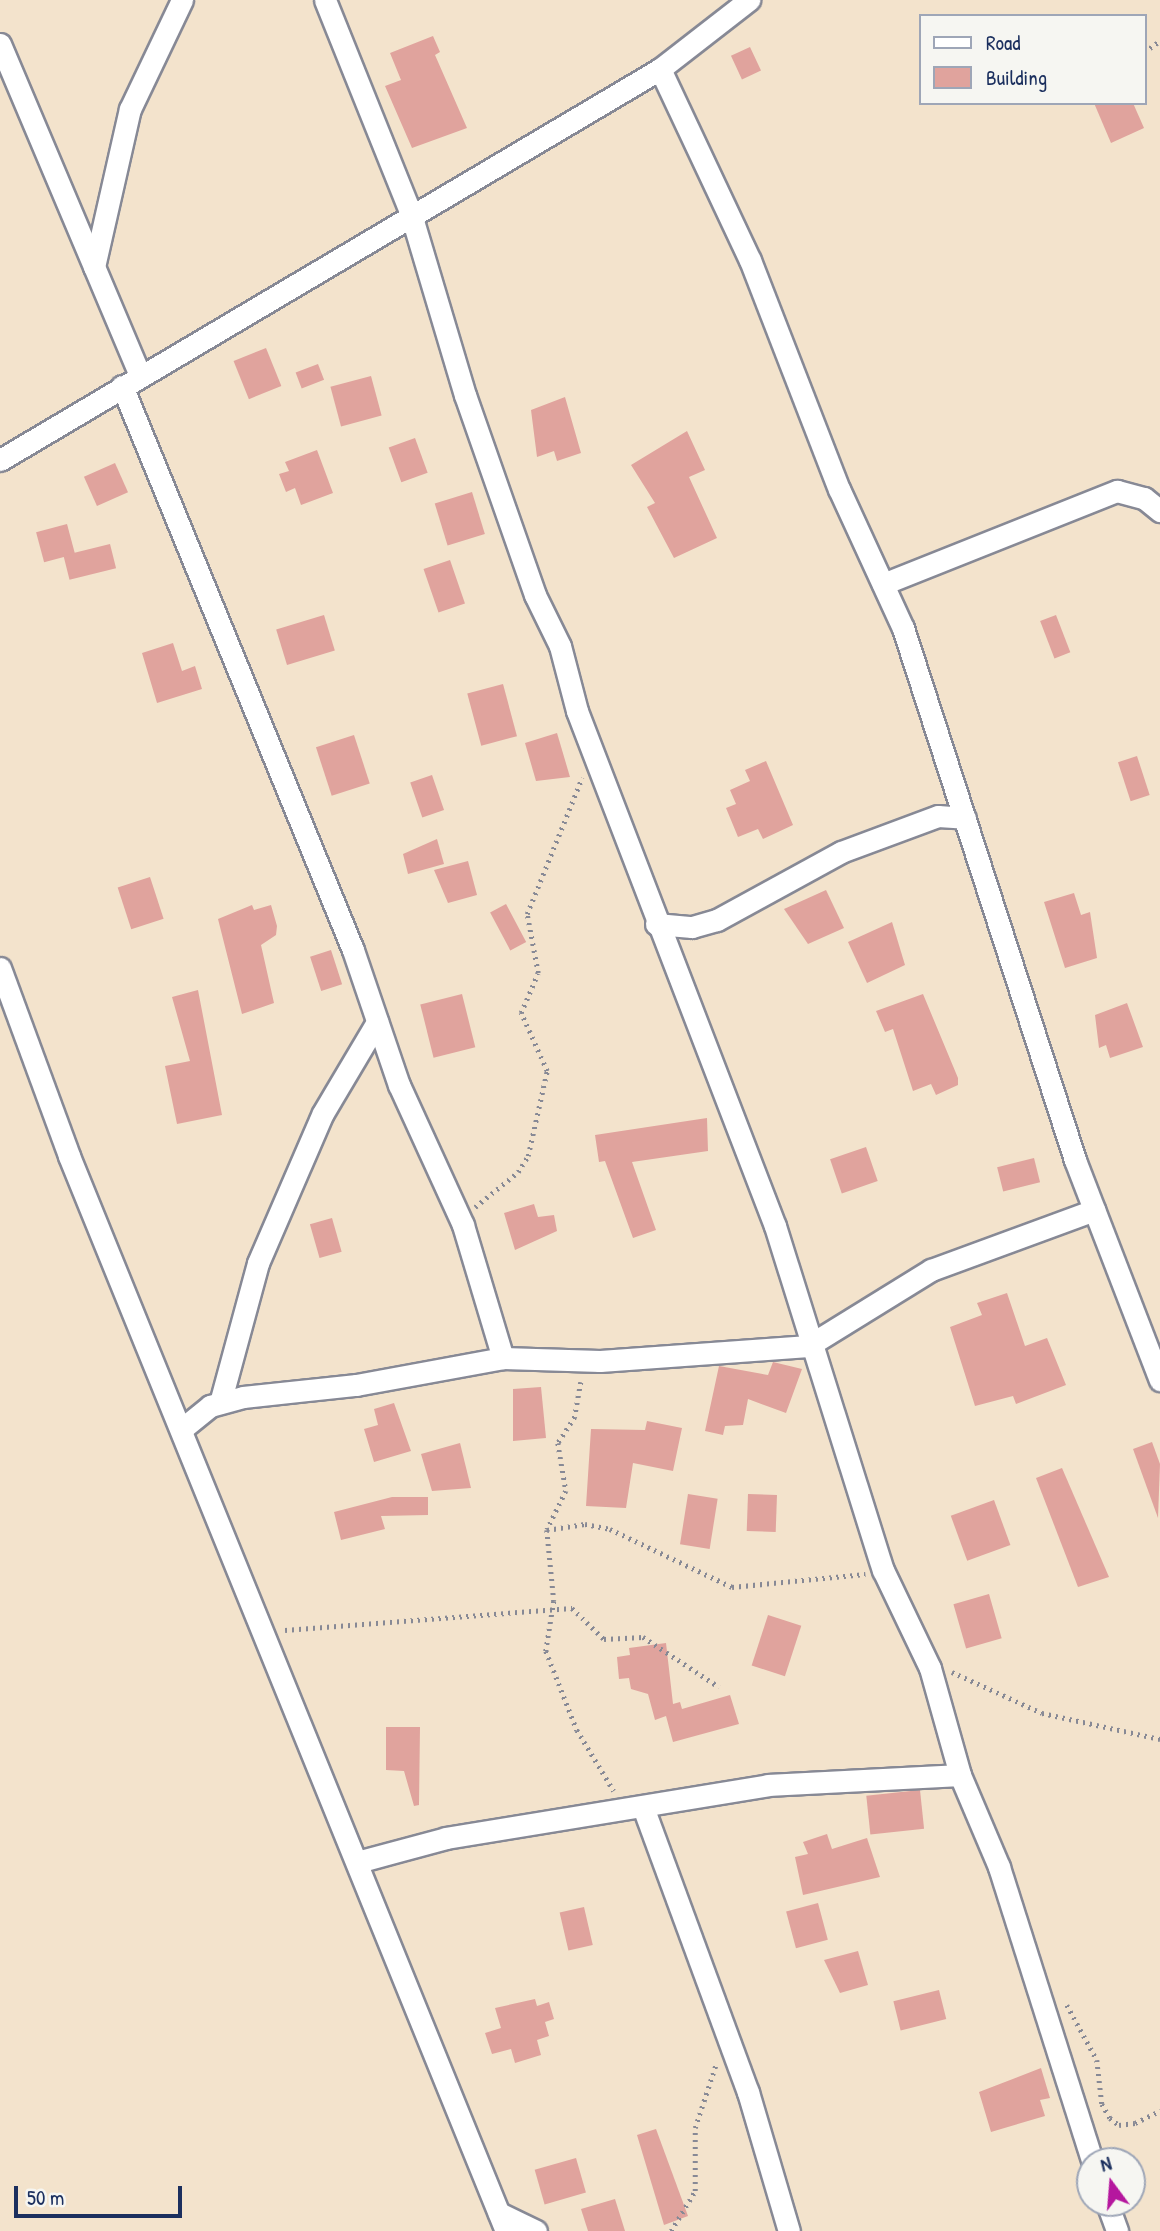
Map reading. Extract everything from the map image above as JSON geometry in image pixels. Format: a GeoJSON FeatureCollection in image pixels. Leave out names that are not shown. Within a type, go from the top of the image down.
{"type":"FeatureCollection","features":[{"type":"Feature","properties":{"kind":"street"},"geometry":{"type":"LineString","coordinates":[[94,267],[130,109],[182,0]]}},
{"type":"Feature","properties":{"kind":"street"},"geometry":{"type":"LineString","coordinates":[[325,0],[411,214],[465,395],[535,594],[560,646],[593,755],[656,924],[775,1226],[808,1346],[883,1570],[930,1668],[960,1774],[999,1867],[1089,2147]]}},
{"type":"Feature","properties":{"kind":"street"},"geometry":{"type":"LineString","coordinates":[[0,460],[411,214],[660,69],[749,0]]}},
{"type":"Feature","properties":{"kind":"street"},"geometry":{"type":"LineString","coordinates":[[0,44],[94,267],[131,381],[377,1022],[464,1225],[503,1357]]}},
{"type":"Feature","properties":{"kind":"street"},"geometry":{"type":"LineString","coordinates":[[660,69],[750,260],[883,584],[965,818],[1094,1210],[1160,1380]]}},
{"type":"Feature","properties":{"kind":"street"},"geometry":{"type":"LineString","coordinates":[[883,584],[1117,491],[1144,498],[1160,511]]}},
{"type":"Feature","properties":{"kind":"street"},"geometry":{"type":"LineString","coordinates":[[656,924],[692,927],[717,920],[841,852],[938,816],[965,818]]}},
{"type":"Feature","properties":{"kind":"street"},"geometry":{"type":"LineString","coordinates":[[0,968],[183,1428],[361,1861],[503,2222],[536,2231]]}},
{"type":"Feature","properties":{"kind":"street"},"geometry":{"type":"LineString","coordinates":[[220,1404],[258,1263],[323,1113],[377,1022]]}},
{"type":"Feature","properties":{"kind":"street"},"geometry":{"type":"LineString","coordinates":[[183,1428],[220,1404],[503,1357],[585,1360],[808,1346],[931,1270],[1094,1210]]}},
{"type":"Feature","properties":{"kind":"street"},"geometry":{"type":"LineString","coordinates":[[361,1861],[446,1838],[768,1785],[960,1774]]}},
{"type":"Feature","properties":{"kind":"street"},"geometry":{"type":"LineString","coordinates":[[634,1808],[726,2034],[789,2231]]}},
{"type":"Feature","properties":{"kind":"path"},"geometry":{"type":"LineString","coordinates":[[464,1225],[482,1197],[518,1172],[528,1156],[547,1071],[521,1013],[538,973],[527,914],[569,802],[593,755]]}},
{"type":"Feature","properties":{"kind":"path"},"geometry":{"type":"LineString","coordinates":[[585,1360],[575,1417],[558,1443],[566,1491],[547,1530],[553,1607],[545,1636],[552,1668],[582,1740],[634,1808]]}},
{"type":"Feature","properties":{"kind":"path"},"geometry":{"type":"LineString","coordinates":[[547,1530],[585,1524],[610,1529],[732,1587],[821,1583],[883,1570]]}},
{"type":"Feature","properties":{"kind":"path"},"geometry":{"type":"LineString","coordinates":[[267,1634],[553,1607],[583,1612],[604,1639],[643,1637],[665,1647],[719,1687]]}},
{"type":"Feature","properties":{"kind":"path"},"geometry":{"type":"LineString","coordinates":[[930,1668],[1042,1713],[1160,1739]]}},
{"type":"Feature","properties":{"kind":"path"},"geometry":{"type":"LineString","coordinates":[[1064,2001],[1097,2060],[1102,2105],[1110,2118],[1119,2125],[1135,2123],[1160,2111]]}},
{"type":"Feature","properties":{"kind":"path"},"geometry":{"type":"LineString","coordinates":[[671,2231],[695,2191],[695,2127],[726,2034]]}},
{"type":"Feature","properties":{"kind":"building"},"geometry":{"type":"Polygon","coordinates":[[[433,36],[440,52],[435,55],[467,128],[412,148],[385,86],[401,80],[390,53],[433,36]]]}},
{"type":"Feature","properties":{"kind":"building"},"geometry":{"type":"Polygon","coordinates":[[[750,47],[761,71],[742,79],[731,56],[750,47]]]}},
{"type":"Feature","properties":{"kind":"building"},"geometry":{"type":"Polygon","coordinates":[[[1095,105],[1134,105],[1144,128],[1111,143],[1095,105]]]}},
{"type":"Feature","properties":{"kind":"building"},"geometry":{"type":"Polygon","coordinates":[[[266,348],[281,386],[249,399],[234,361],[266,348]]]}},
{"type":"Feature","properties":{"kind":"building"},"geometry":{"type":"Polygon","coordinates":[[[318,364],[324,380],[302,388],[296,373],[318,364]]]}},
{"type":"Feature","properties":{"kind":"building"},"geometry":{"type":"Polygon","coordinates":[[[371,376],[382,416],[341,426],[330,387],[371,376]]]}},
{"type":"Feature","properties":{"kind":"building"},"geometry":{"type":"Polygon","coordinates":[[[565,397],[581,453],[557,461],[554,451],[537,457],[531,410],[565,397]]]}},
{"type":"Feature","properties":{"kind":"building"},"geometry":{"type":"Polygon","coordinates":[[[687,431],[705,470],[689,477],[717,538],[674,558],[647,507],[655,503],[631,465],[687,431]]]}},
{"type":"Feature","properties":{"kind":"building"},"geometry":{"type":"Polygon","coordinates":[[[415,438],[428,473],[401,482],[389,448],[415,438]]]}},
{"type":"Feature","properties":{"kind":"building"},"geometry":{"type":"Polygon","coordinates":[[[317,450],[333,493],[301,505],[295,488],[286,492],[279,474],[289,471],[285,462],[317,450]]]}},
{"type":"Feature","properties":{"kind":"building"},"geometry":{"type":"Polygon","coordinates":[[[115,463],[128,492],[97,506],[84,477],[115,463]]]}},
{"type":"Feature","properties":{"kind":"building"},"geometry":{"type":"Polygon","coordinates":[[[472,492],[485,534],[448,545],[435,503],[472,492]]]}},
{"type":"Feature","properties":{"kind":"building"},"geometry":{"type":"Polygon","coordinates":[[[67,524],[75,554],[44,562],[36,532],[67,524]]]}},
{"type":"Feature","properties":{"kind":"building"},"geometry":{"type":"Polygon","coordinates":[[[110,544],[116,568],[69,580],[63,556],[110,544]]]}},
{"type":"Feature","properties":{"kind":"building"},"geometry":{"type":"Polygon","coordinates":[[[450,560],[465,603],[439,613],[424,569],[450,560]]]}},
{"type":"Feature","properties":{"kind":"building"},"geometry":{"type":"Polygon","coordinates":[[[324,615],[335,650],[287,665],[276,630],[324,615]]]}},
{"type":"Feature","properties":{"kind":"building"},"geometry":{"type":"Polygon","coordinates":[[[1056,615],[1070,652],[1054,658],[1040,621],[1056,615]]]}},
{"type":"Feature","properties":{"kind":"building"},"geometry":{"type":"Polygon","coordinates":[[[173,643],[182,671],[195,666],[202,689],[157,703],[142,653],[173,643]]]}},
{"type":"Feature","properties":{"kind":"building"},"geometry":{"type":"Polygon","coordinates":[[[503,684],[517,736],[481,746],[467,694],[503,684]]]}},
{"type":"Feature","properties":{"kind":"building"},"geometry":{"type":"Polygon","coordinates":[[[557,733],[570,777],[536,781],[525,743],[557,733]]]}},
{"type":"Feature","properties":{"kind":"building"},"geometry":{"type":"Polygon","coordinates":[[[354,735],[370,784],[332,796],[316,747],[354,735]]]}},
{"type":"Feature","properties":{"kind":"building"},"geometry":{"type":"Polygon","coordinates":[[[1137,756],[1150,795],[1131,801],[1118,762],[1137,756]]]}},
{"type":"Feature","properties":{"kind":"building"},"geometry":{"type":"Polygon","coordinates":[[[766,761],[793,825],[763,839],[758,829],[738,837],[726,808],[736,804],[730,790],[750,781],[745,770],[766,761]]]}},
{"type":"Feature","properties":{"kind":"building"},"geometry":{"type":"Polygon","coordinates":[[[432,775],[444,810],[422,817],[410,782],[432,775]]]}},
{"type":"Feature","properties":{"kind":"building"},"geometry":{"type":"Polygon","coordinates":[[[437,839],[444,864],[408,874],[403,854],[437,839]]]}},
{"type":"Feature","properties":{"kind":"building"},"geometry":{"type":"Polygon","coordinates":[[[468,861],[477,895],[448,903],[434,870],[468,861]]]}},
{"type":"Feature","properties":{"kind":"building"},"geometry":{"type":"Polygon","coordinates":[[[150,877],[164,919],[131,929],[118,888],[150,877]]]}},
{"type":"Feature","properties":{"kind":"building"},"geometry":{"type":"Polygon","coordinates":[[[826,890],[844,928],[808,944],[784,909],[826,890]]]}},
{"type":"Feature","properties":{"kind":"building"},"geometry":{"type":"Polygon","coordinates":[[[1074,893],[1081,915],[1090,912],[1097,958],[1065,968],[1044,902],[1074,893]]]}},
{"type":"Feature","properties":{"kind":"building"},"geometry":{"type":"Polygon","coordinates":[[[506,904],[526,942],[510,950],[490,912],[506,904]]]}},
{"type":"Feature","properties":{"kind":"building"},"geometry":{"type":"Polygon","coordinates":[[[252,905],[254,910],[271,905],[277,926],[276,935],[261,945],[274,1003],[242,1014],[218,919],[252,905]]]}},
{"type":"Feature","properties":{"kind":"building"},"geometry":{"type":"Polygon","coordinates":[[[892,922],[905,965],[867,983],[848,942],[892,922]]]}},
{"type":"Feature","properties":{"kind":"building"},"geometry":{"type":"Polygon","coordinates":[[[331,950],[342,984],[321,991],[310,957],[331,950]]]}},
{"type":"Feature","properties":{"kind":"building"},"geometry":{"type":"Polygon","coordinates":[[[198,990],[222,1115],[177,1124],[165,1066],[190,1061],[172,997],[198,990]]]}},
{"type":"Feature","properties":{"kind":"building"},"geometry":{"type":"Polygon","coordinates":[[[462,994],[475,1047],[434,1058],[420,1004],[462,994]]]}},
{"type":"Feature","properties":{"kind":"building"},"geometry":{"type":"Polygon","coordinates":[[[923,994],[958,1078],[958,1085],[936,1095],[931,1084],[913,1091],[893,1029],[885,1032],[876,1011],[923,994]]]}},
{"type":"Feature","properties":{"kind":"building"},"geometry":{"type":"Polygon","coordinates":[[[1127,1003],[1143,1047],[1110,1058],[1106,1045],[1099,1048],[1095,1015],[1127,1003]]]}},
{"type":"Feature","properties":{"kind":"building"},"geometry":{"type":"Polygon","coordinates":[[[707,1118],[708,1151],[632,1162],[656,1230],[633,1238],[605,1161],[599,1162],[595,1135],[707,1118]]]}},
{"type":"Feature","properties":{"kind":"building"},"geometry":{"type":"Polygon","coordinates":[[[866,1147],[878,1181],[842,1193],[830,1159],[866,1147]]]}},
{"type":"Feature","properties":{"kind":"building"},"geometry":{"type":"Polygon","coordinates":[[[1034,1158],[1040,1182],[1003,1191],[997,1167],[1034,1158]]]}},
{"type":"Feature","properties":{"kind":"building"},"geometry":{"type":"Polygon","coordinates":[[[534,1204],[538,1217],[554,1215],[557,1231],[515,1250],[504,1213],[534,1204]]]}},
{"type":"Feature","properties":{"kind":"building"},"geometry":{"type":"Polygon","coordinates":[[[332,1218],[342,1252],[320,1258],[310,1224],[332,1218]]]}},
{"type":"Feature","properties":{"kind":"building"},"geometry":{"type":"Polygon","coordinates":[[[1007,1293],[1025,1346],[1047,1338],[1066,1385],[1016,1404],[1013,1396],[975,1406],[950,1327],[982,1315],[977,1303],[1007,1293]]]}},
{"type":"Feature","properties":{"kind":"building"},"geometry":{"type":"Polygon","coordinates":[[[773,1362],[802,1369],[786,1413],[748,1399],[743,1425],[725,1426],[723,1435],[705,1431],[719,1366],[768,1375],[773,1362]]]}},
{"type":"Feature","properties":{"kind":"building"},"geometry":{"type":"Polygon","coordinates":[[[541,1387],[546,1438],[513,1441],[513,1389],[541,1387]]]}},
{"type":"Feature","properties":{"kind":"building"},"geometry":{"type":"Polygon","coordinates":[[[394,1403],[411,1451],[374,1462],[364,1429],[378,1425],[374,1409],[394,1403]]]}},
{"type":"Feature","properties":{"kind":"building"},"geometry":{"type":"Polygon","coordinates":[[[647,1421],[682,1428],[673,1471],[633,1463],[626,1508],[586,1506],[591,1429],[645,1430],[647,1421]]]}},
{"type":"Feature","properties":{"kind":"building"},"geometry":{"type":"Polygon","coordinates":[[[1152,1442],[1160,1464],[1158,1518],[1133,1449],[1152,1442]]]}},
{"type":"Feature","properties":{"kind":"building"},"geometry":{"type":"Polygon","coordinates":[[[460,1443],[471,1488],[432,1491],[421,1454],[460,1443]]]}},
{"type":"Feature","properties":{"kind":"building"},"geometry":{"type":"Polygon","coordinates":[[[1062,1468],[1109,1577],[1078,1587],[1036,1478],[1062,1468]]]}},
{"type":"Feature","properties":{"kind":"building"},"geometry":{"type":"Polygon","coordinates":[[[688,1494],[718,1499],[710,1549],[680,1544],[688,1494]]]}},
{"type":"Feature","properties":{"kind":"building"},"geometry":{"type":"Polygon","coordinates":[[[748,1494],[777,1495],[776,1532],[747,1531],[748,1494]]]}},
{"type":"Feature","properties":{"kind":"building"},"geometry":{"type":"Polygon","coordinates":[[[392,1497],[428,1497],[428,1515],[381,1516],[385,1529],[341,1540],[334,1512],[392,1497]]]}},
{"type":"Feature","properties":{"kind":"building"},"geometry":{"type":"Polygon","coordinates":[[[994,1500],[1010,1545],[967,1561],[951,1516],[994,1500]]]}},
{"type":"Feature","properties":{"kind":"building"},"geometry":{"type":"Polygon","coordinates":[[[989,1594],[1002,1638],[966,1648],[953,1604],[989,1594]]]}},
{"type":"Feature","properties":{"kind":"building"},"geometry":{"type":"Polygon","coordinates":[[[768,1615],[801,1626],[785,1676],[752,1665],[768,1615]]]}},
{"type":"Feature","properties":{"kind":"building"},"geometry":{"type":"Polygon","coordinates":[[[666,1643],[673,1704],[680,1702],[682,1709],[730,1695],[739,1724],[673,1742],[666,1716],[655,1720],[648,1694],[631,1689],[629,1678],[619,1679],[617,1657],[630,1655],[629,1648],[666,1643]]]}},
{"type":"Feature","properties":{"kind":"building"},"geometry":{"type":"Polygon","coordinates":[[[386,1727],[420,1727],[419,1805],[414,1806],[404,1771],[386,1770],[386,1727]]]}},
{"type":"Feature","properties":{"kind":"building"},"geometry":{"type":"Polygon","coordinates":[[[920,1790],[924,1829],[870,1834],[866,1796],[920,1790]]]}},
{"type":"Feature","properties":{"kind":"building"},"geometry":{"type":"Polygon","coordinates":[[[827,1834],[832,1849],[867,1838],[880,1877],[803,1895],[795,1857],[808,1854],[803,1842],[827,1834]]]}},
{"type":"Feature","properties":{"kind":"building"},"geometry":{"type":"Polygon","coordinates":[[[818,1903],[828,1940],[796,1948],[786,1912],[818,1903]]]}},
{"type":"Feature","properties":{"kind":"building"},"geometry":{"type":"Polygon","coordinates":[[[584,1907],[593,1945],[568,1951],[560,1913],[584,1907]]]}},
{"type":"Feature","properties":{"kind":"building"},"geometry":{"type":"Polygon","coordinates":[[[858,1951],[868,1985],[840,1993],[824,1960],[858,1951]]]}},
{"type":"Feature","properties":{"kind":"building"},"geometry":{"type":"Polygon","coordinates":[[[939,1990],[946,2019],[901,2030],[893,2001],[939,1990]]]}},
{"type":"Feature","properties":{"kind":"building"},"geometry":{"type":"Polygon","coordinates":[[[535,1999],[537,2006],[549,2002],[554,2019],[545,2022],[549,2036],[537,2040],[541,2055],[515,2063],[511,2049],[492,2054],[485,2033],[501,2028],[495,2008],[535,1999]]]}},
{"type":"Feature","properties":{"kind":"building"},"geometry":{"type":"Polygon","coordinates":[[[1041,2068],[1050,2098],[1040,2100],[1045,2116],[991,2132],[979,2092],[1041,2068]]]}},
{"type":"Feature","properties":{"kind":"building"},"geometry":{"type":"Polygon","coordinates":[[[656,2129],[688,2216],[664,2225],[637,2135],[656,2129]]]}},
{"type":"Feature","properties":{"kind":"building"},"geometry":{"type":"Polygon","coordinates":[[[576,2158],[586,2193],[545,2204],[535,2170],[576,2158]]]}},
{"type":"Feature","properties":{"kind":"building"},"geometry":{"type":"Polygon","coordinates":[[[615,2199],[625,2231],[588,2231],[581,2209],[615,2199]]]}}]}
